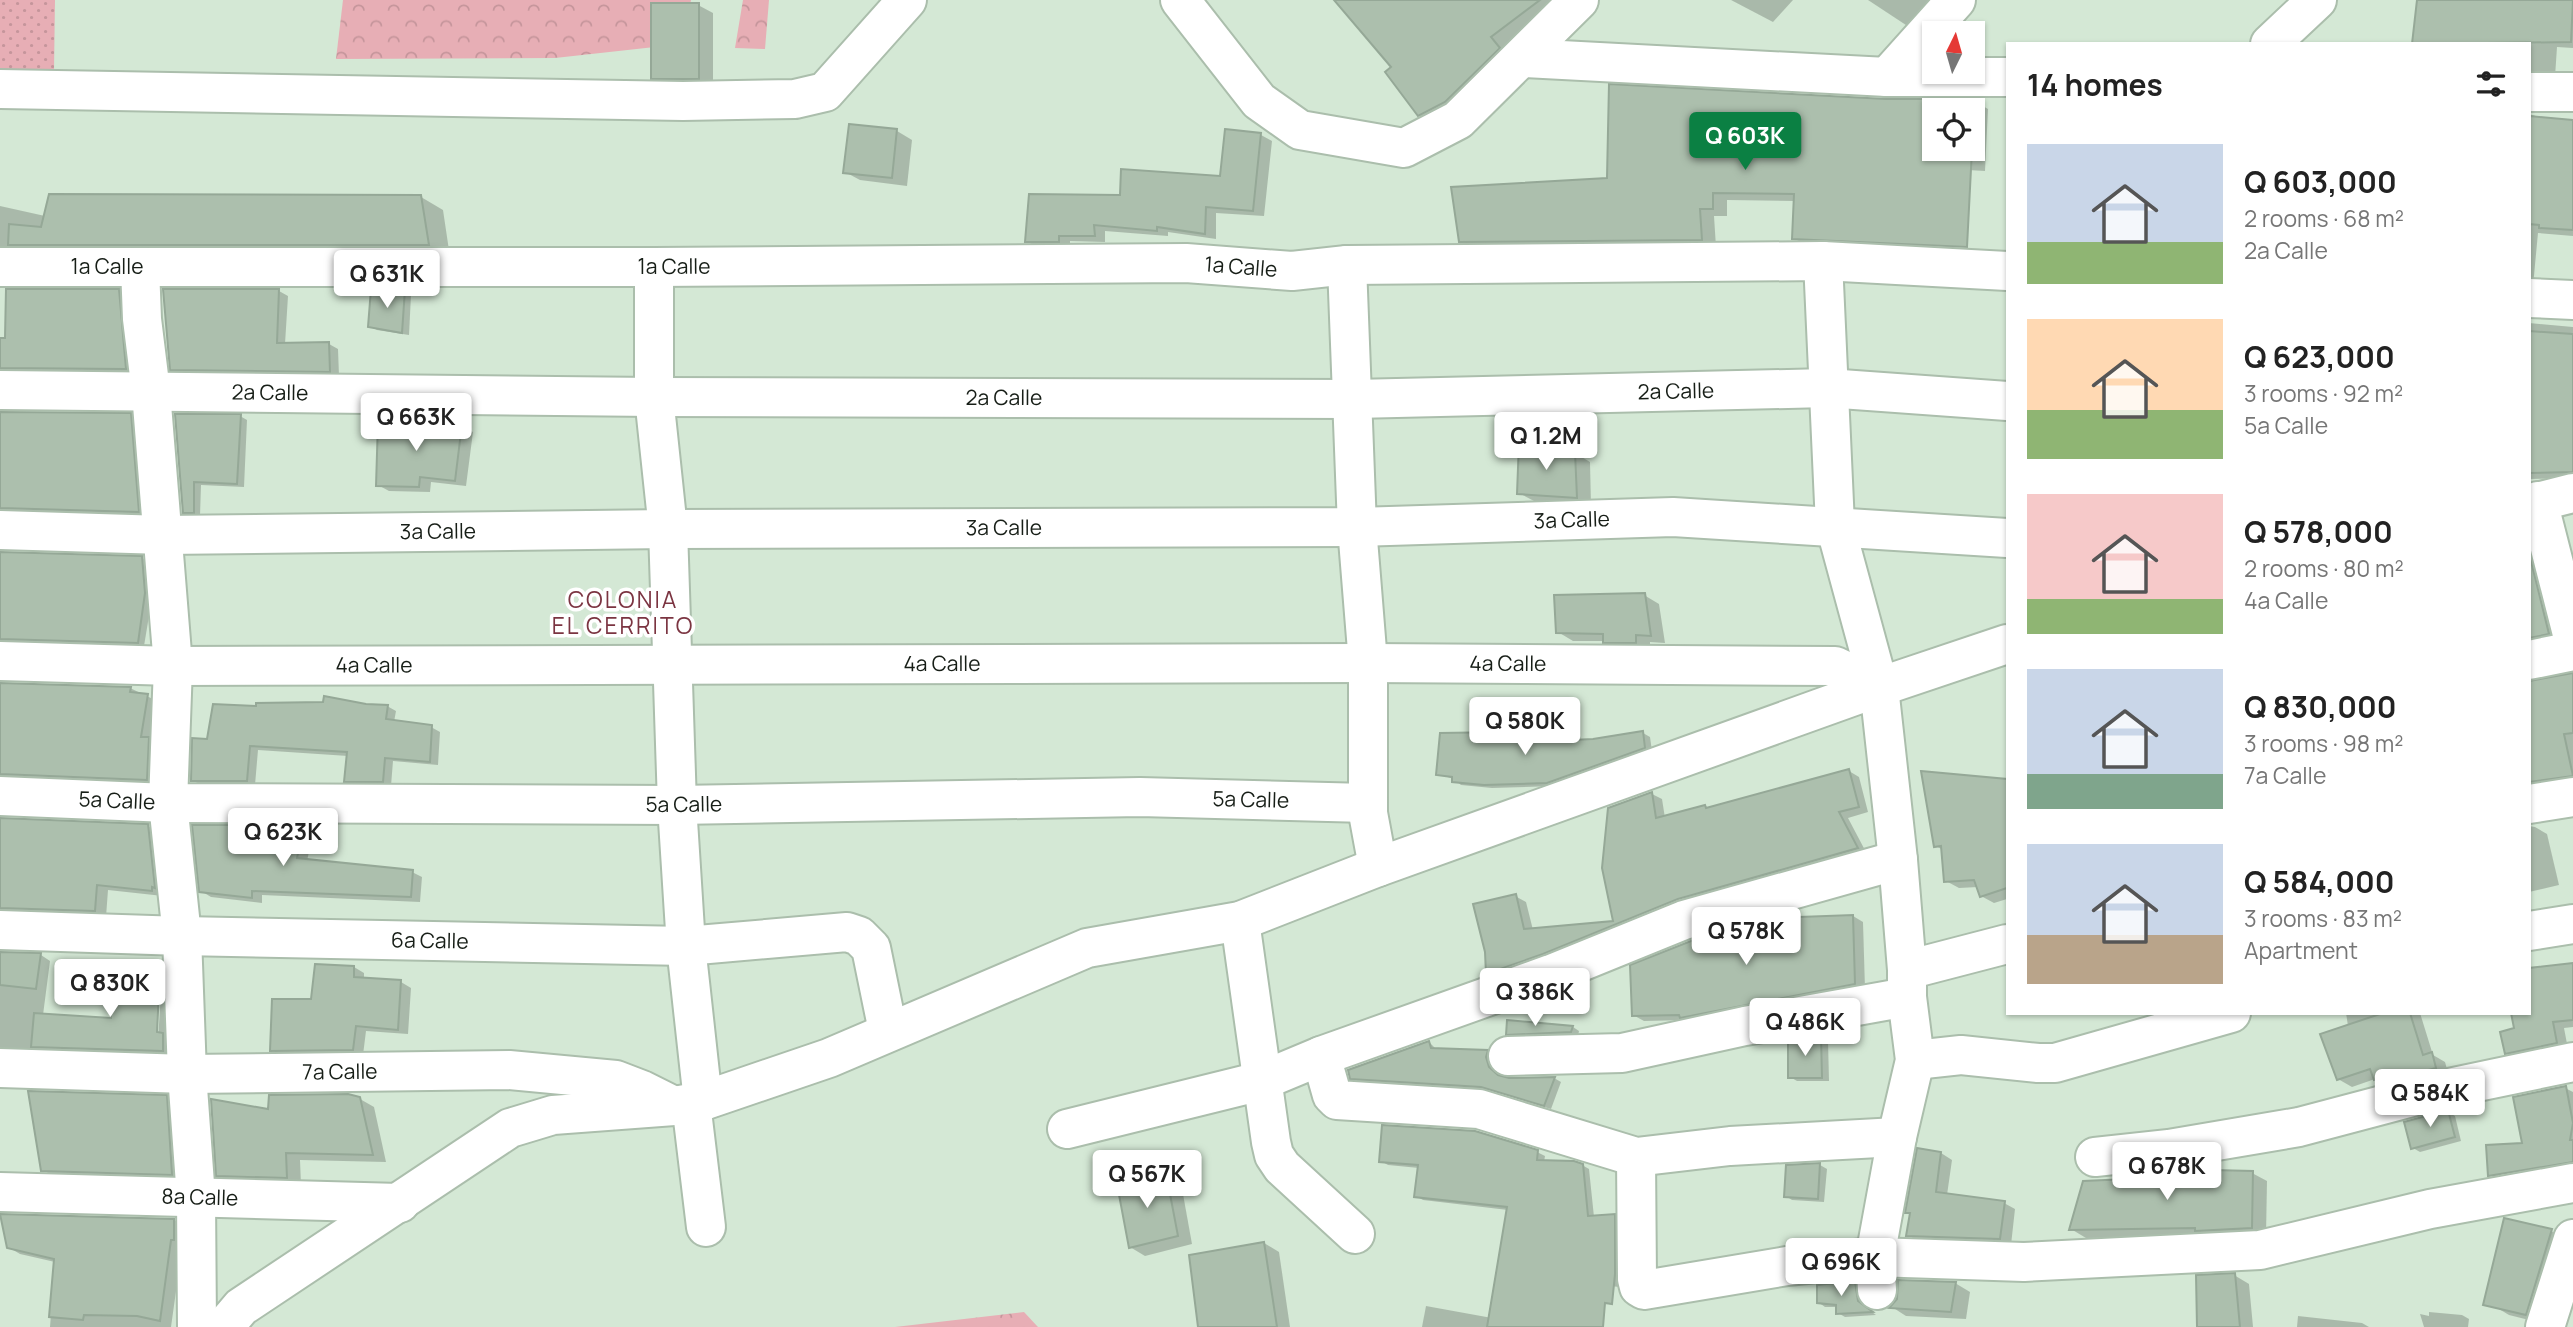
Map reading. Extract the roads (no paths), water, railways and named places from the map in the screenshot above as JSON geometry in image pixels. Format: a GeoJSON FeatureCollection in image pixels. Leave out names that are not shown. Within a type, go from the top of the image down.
{"type":"FeatureCollection","features":[{"type":"Feature","properties":{"kind":"street"},"geometry":{"type":"LineString","coordinates":[[0,89],[683,101],[795,99],[825,92],[907,0]]}},
{"type":"Feature","properties":{"kind":"street"},"geometry":{"type":"LineString","coordinates":[[1180,0],[1259,102],[1300,130],[1404,148],[1458,120],[1580,0]]}},
{"type":"Feature","properties":{"kind":"street"},"geometry":{"type":"LineString","coordinates":[[1886,77],[1956,0]]}},
{"type":"Feature","properties":{"kind":"street"},"geometry":{"type":"LineString","coordinates":[[2272,42],[2317,0]]}},
{"type":"Feature","properties":{"kind":"street"},"geometry":{"type":"LineString","coordinates":[[1522,58],[1886,77],[2006,77]]}},
{"type":"Feature","properties":{"kind":"street"},"geometry":{"type":"LineString","coordinates":[[2531,92],[2573,92]]}},
{"type":"Feature","properties":{"kind":"street"},"geometry":{"type":"LineString","coordinates":[[1823,261],[1835,525],[1879,687],[1898,860],[1915,1060],[1897,1137],[1876,1273]]}},
{"type":"Feature","properties":{"kind":"street","name":"1a Calle"},"geometry":{"type":"LineString","coordinates":[[0,267],[653,267],[1186,263],[1292,271],[1348,265],[1823,261],[2006,271]]}},
{"type":"Feature","properties":{"kind":"street"},"geometry":{"type":"LineString","coordinates":[[1348,265],[1357,527],[1368,663],[1367,803],[1378,867]]}},
{"type":"Feature","properties":{"kind":"street"},"geometry":{"type":"LineString","coordinates":[[140,267],[142,319],[164,535],[173,666],[168,803],[182,936],[187,1074],[196,1198],[197,1327]]}},
{"type":"Feature","properties":{"kind":"street"},"geometry":{"type":"LineString","coordinates":[[653,267],[654,397],[668,528],[689,1104],[706,1227]]}},
{"type":"Feature","properties":{"kind":"street"},"geometry":{"type":"LineString","coordinates":[[2531,298],[2573,300]]}},
{"type":"Feature","properties":{"kind":"street","name":"2a Calle"},"geometry":{"type":"LineString","coordinates":[[0,390],[654,397],[1354,399],[1827,388],[2006,401]]}},
{"type":"Feature","properties":{"kind":"street"},"geometry":{"type":"LineString","coordinates":[[2546,499],[2573,638]]}},
{"type":"Feature","properties":{"kind":"street","name":"3a Calle"},"geometry":{"type":"LineString","coordinates":[[0,530],[164,535],[668,528],[1357,527],[1673,517],[1835,525],[2006,538]]}},
{"type":"Feature","properties":{"kind":"street"},"geometry":{"type":"LineString","coordinates":[[224,1327],[241,1307],[510,1128],[553,1115],[689,1104],[829,1058],[1087,948],[1241,920],[1378,867],[1879,687],[2006,644]]}},
{"type":"Feature","properties":{"kind":"street"},"geometry":{"type":"LineString","coordinates":[[2531,660],[2573,651]]}},
{"type":"Feature","properties":{"kind":"street","name":"4a Calle"},"geometry":{"type":"LineString","coordinates":[[0,661],[173,666],[1368,663],[1835,667],[1879,687]]}},
{"type":"Feature","properties":{"kind":"street","name":"5a Calle"},"geometry":{"type":"LineString","coordinates":[[0,796],[168,803],[677,805],[1140,797],[1367,803]]}},
{"type":"Feature","properties":{"kind":"street"},"geometry":{"type":"LineString","coordinates":[[2531,803],[2573,797]]}},
{"type":"Feature","properties":{"kind":"street"},"geometry":{"type":"LineString","coordinates":[[1067,1129],[1261,1081],[1321,1056],[1551,974],[1684,920],[1898,860]]}},
{"type":"Feature","properties":{"kind":"street"},"geometry":{"type":"LineString","coordinates":[[1241,920],[1261,1081],[1274,1155],[1282,1167],[1355,1234]]}},
{"type":"Feature","properties":{"kind":"street"},"geometry":{"type":"LineString","coordinates":[[2531,931],[2573,924]]}},
{"type":"Feature","properties":{"kind":"street","name":"6a Calle"},"geometry":{"type":"LineString","coordinates":[[0,930],[685,946],[847,932],[859,936],[871,948],[888,1031]]}},
{"type":"Feature","properties":{"kind":"street"},"geometry":{"type":"LineString","coordinates":[[1508,1056],[1622,1053],[1745,1026],[1907,984],[2006,944]]}},
{"type":"Feature","properties":{"kind":"street"},"geometry":{"type":"LineString","coordinates":[[1915,1060],[1961,1055],[2055,1063],[2224,1015]]}},
{"type":"Feature","properties":{"kind":"street"},"geometry":{"type":"LineString","coordinates":[[1321,1056],[1332,1095],[1337,1100],[1479,1109],[1636,1157],[1730,1146],[1897,1137]]}},
{"type":"Feature","properties":{"kind":"street"},"geometry":{"type":"LineString","coordinates":[[2095,1157],[2169,1149],[2299,1127],[2439,1090],[2573,1062]]}},
{"type":"Feature","properties":{"kind":"street","name":"7a Calle"},"geometry":{"type":"LineString","coordinates":[[0,1068],[187,1074],[509,1069],[616,1080],[689,1104]]}},
{"type":"Feature","properties":{"kind":"street"},"geometry":{"type":"LineString","coordinates":[[1636,1157],[1637,1279],[1639,1287],[1644,1290],[1787,1266],[1876,1273],[2024,1262],[2260,1250],[2430,1209],[2573,1183]]}},
{"type":"Feature","properties":{"kind":"street","name":"8a Calle"},"geometry":{"type":"LineString","coordinates":[[0,1192],[400,1203]]}},
{"type":"Feature","properties":{"kind":"street"},"geometry":{"type":"LineString","coordinates":[[2545,1327],[2573,1239]]}},
{"type":"Feature","properties":{"kind":"district","name":"COLONIA EL CERRITO"},"geometry":{"type":"Point","coordinates":[623,613]}}]}
